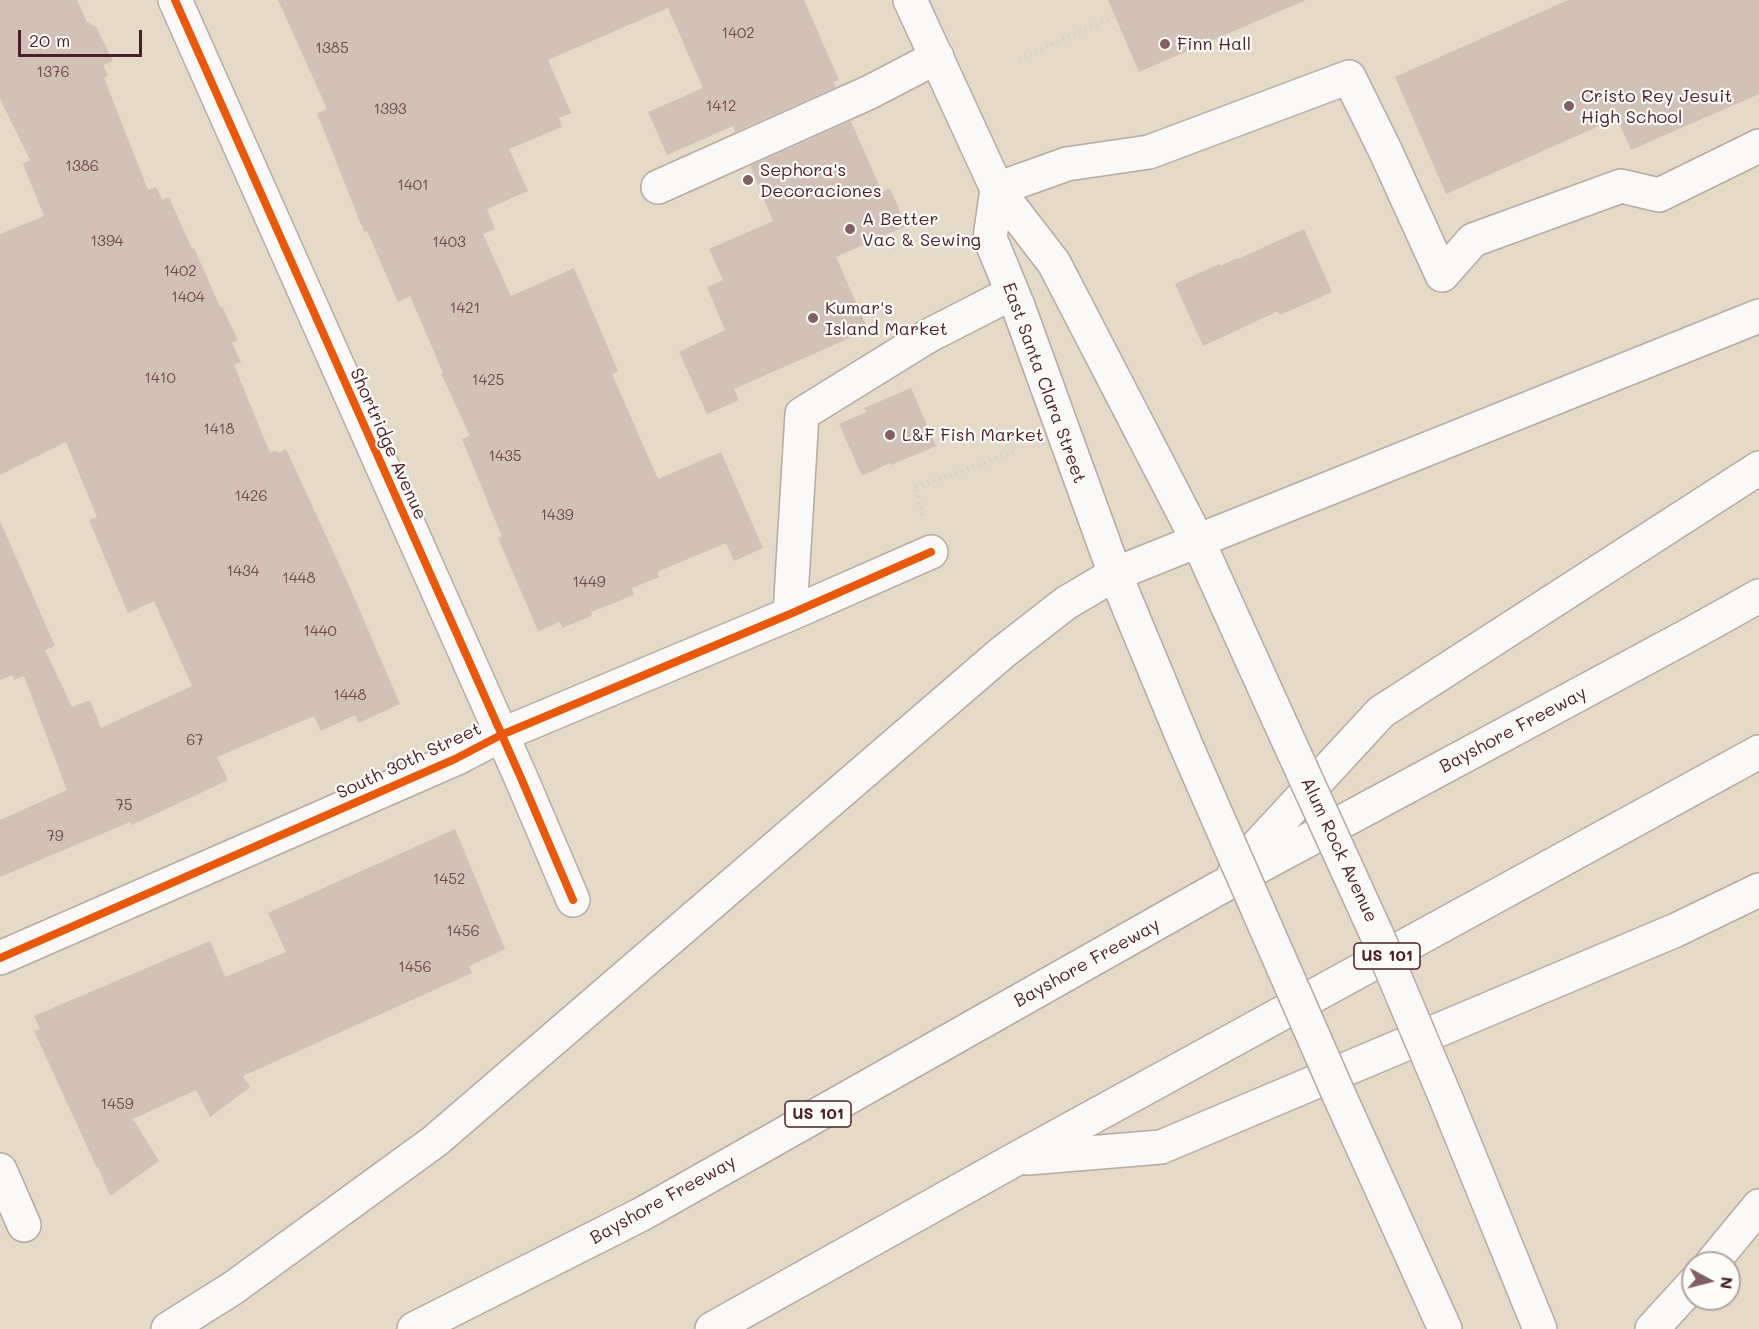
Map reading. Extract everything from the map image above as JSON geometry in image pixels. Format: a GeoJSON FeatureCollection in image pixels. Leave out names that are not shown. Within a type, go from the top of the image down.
{"type":"FeatureCollection","features":[{"type":"Feature","properties":{"kind":"main road","name":"Shortridge Avenue"},"geometry":{"type":"LineString","coordinates":[[176,0],[573,900]]}},
{"type":"Feature","properties":{"kind":"main road"},"geometry":{"type":"LineString","coordinates":[[910,0],[998,189],[1054,263],[1198,541]]}},
{"type":"Feature","properties":{"kind":"main road"},"geometry":{"type":"LineString","coordinates":[[658,187],[870,92],[937,57]]}},
{"type":"Feature","properties":{"kind":"main road"},"geometry":{"type":"LineString","coordinates":[[998,189],[1067,164],[1149,152],[1349,77],[1443,275],[1473,240],[1621,186],[1659,195],[1759,146]]}},
{"type":"Feature","properties":{"kind":"main road","name":"East Santa Clara Street"},"geometry":{"type":"LineString","coordinates":[[998,189],[990,238],[1115,574]]}},
{"type":"Feature","properties":{"kind":"main road"},"geometry":{"type":"LineString","coordinates":[[790,614],[802,414],[928,336],[1012,293]]}},
{"type":"Feature","properties":{"kind":"main road"},"geometry":{"type":"LineString","coordinates":[[168,1329],[233,1288],[435,1141],[1003,652],[1066,603],[1115,574],[1759,316]]}},
{"type":"Feature","properties":{"kind":"main road"},"geometry":{"type":"LineString","coordinates":[[1217,889],[1381,712],[1759,468]]}},
{"type":"Feature","properties":{"kind":"main road","name":"Alum Rock Avenue"},"geometry":{"type":"LineString","coordinates":[[1198,541],[1377,935],[1540,1329]]}},
{"type":"Feature","properties":{"kind":"main road","name":"South 30th Street"},"geometry":{"type":"LineString","coordinates":[[0,958],[455,759],[501,735],[790,614],[931,552]]}},
{"type":"Feature","properties":{"kind":"main road"},"geometry":{"type":"LineString","coordinates":[[1115,574],[1185,742],[1359,1140],[1445,1329]]}},
{"type":"Feature","properties":{"kind":"main road","name":"Bayshore Freeway"},"geometry":{"type":"LineString","coordinates":[[414,1329],[642,1214],[1217,889],[1759,596]]}},
{"type":"Feature","properties":{"kind":"main road","name":"US 101"},"geometry":{"type":"LineString","coordinates":[[712,1329],[1014,1160],[1759,752]]}},
{"type":"Feature","properties":{"kind":"main road"},"geometry":{"type":"LineString","coordinates":[[1014,1160],[1161,1147],[1676,930],[1759,890]]}},
{"type":"Feature","properties":{"kind":"main road"},"geometry":{"type":"LineString","coordinates":[[0,1170],[24,1225]]}},
{"type":"Feature","properties":{"kind":"main road"},"geometry":{"type":"LineString","coordinates":[[1722,1251],[1759,1206]]}},
{"type":"Feature","properties":{"kind":"main road"},"geometry":{"type":"LineString","coordinates":[[1652,1329],[1681,1297]]}},
{"type":"Feature","properties":{"kind":"path"},"geometry":{"type":"LineString","coordinates":[[1019,59],[1115,16]]}},
{"type":"Feature","properties":{"kind":"path"},"geometry":{"type":"LineString","coordinates":[[931,552],[915,487],[1014,452]]}},
{"type":"Feature","properties":{"kind":"building"},"geometry":{"type":"Polygon","coordinates":[[[0,0],[77,0],[87,22],[96,27],[113,61],[103,65],[108,76],[104,78],[148,190],[156,187],[162,200],[169,197],[192,249],[194,248],[220,307],[238,340],[232,343],[241,362],[234,365],[270,453],[276,450],[278,453],[286,449],[400,704],[359,723],[355,715],[321,731],[314,716],[217,757],[228,780],[132,825],[130,822],[0,877],[0,820],[67,790],[24,676],[14,680],[12,675],[0,680],[0,521],[55,646],[45,650],[72,707],[90,700],[101,728],[192,686],[154,601],[128,613],[89,520],[97,517],[66,442],[0,475],[0,234],[44,216],[23,164],[30,160],[0,99],[0,0]]]}},
{"type":"Feature","properties":{"kind":"building"},"geometry":{"type":"Polygon","coordinates":[[[278,0],[804,0],[839,80],[833,82],[836,87],[735,132],[733,126],[667,155],[648,112],[703,88],[668,8],[548,60],[571,113],[559,118],[562,127],[509,149],[528,191],[487,209],[495,229],[483,234],[511,296],[574,268],[618,371],[612,374],[658,479],[721,452],[763,548],[734,561],[726,543],[657,572],[659,577],[632,588],[634,595],[591,612],[592,616],[562,628],[560,622],[538,631],[498,538],[502,537],[462,439],[470,436],[441,373],[443,373],[410,296],[398,302],[367,231],[364,232],[317,113],[327,109],[278,0]]]}},
{"type":"Feature","properties":{"kind":"building","name":"Finn Hall"},"geometry":{"type":"Polygon","coordinates":[[[1108,0],[1306,0],[1139,72],[1108,0]]]}},
{"type":"Feature","properties":{"kind":"building","name":"Cristo Rey Jesuit High School"},"geometry":{"type":"Polygon","coordinates":[[[1568,0],[1759,0],[1759,94],[1631,150],[1617,118],[1446,194],[1395,77],[1568,0]]]}},
{"type":"Feature","properties":{"kind":"building"},"geometry":{"type":"Polygon","coordinates":[[[851,121],[882,192],[890,188],[906,226],[836,257],[868,330],[734,389],[739,400],[707,414],[679,352],[725,330],[707,287],[723,280],[709,249],[773,221],[750,166],[851,121]]]}},
{"type":"Feature","properties":{"kind":"building"},"geometry":{"type":"Polygon","coordinates":[[[1304,229],[1332,292],[1280,315],[1278,311],[1203,346],[1175,284],[1304,229]]]}},
{"type":"Feature","properties":{"kind":"building","name":"L&F Fish Market"},"geometry":{"type":"Polygon","coordinates":[[[911,388],[936,446],[862,476],[839,424],[866,412],[864,408],[911,388]]]}},
{"type":"Feature","properties":{"kind":"building"},"geometry":{"type":"Polygon","coordinates":[[[455,829],[505,949],[469,966],[472,973],[243,1076],[250,1087],[210,1117],[196,1090],[133,1119],[159,1161],[110,1196],[34,1031],[40,1029],[34,1016],[210,941],[225,977],[286,952],[268,913],[455,829]]]}},
{"type":"Feature","properties":{"kind":"cycle path"},"geometry":{"type":"LineString","coordinates":[[175,0],[573,900]]}},
{"type":"Feature","properties":{"kind":"cycle path"},"geometry":{"type":"LineString","coordinates":[[0,958],[455,759],[501,735],[790,614],[931,552]]}},
{"type":"Feature","properties":{"kind":"place","name":"Finn Hall"},"geometry":{"type":"Point","coordinates":[1165,44]}},
{"type":"Feature","properties":{"kind":"place","name":"Cristo Rey Jesuit High School"},"geometry":{"type":"Point","coordinates":[1569,106]}},
{"type":"Feature","properties":{"kind":"place","name":"Sephora's Decoraciones"},"geometry":{"type":"Point","coordinates":[748,180]}},
{"type":"Feature","properties":{"kind":"place","name":"A Better Vac & Sewing"},"geometry":{"type":"Point","coordinates":[850,229]}},
{"type":"Feature","properties":{"kind":"place","name":"Kumar's Island Market"},"geometry":{"type":"Point","coordinates":[813,318]}},
{"type":"Feature","properties":{"kind":"place","name":"L&F Fish Market"},"geometry":{"type":"Point","coordinates":[890,435]}}]}
